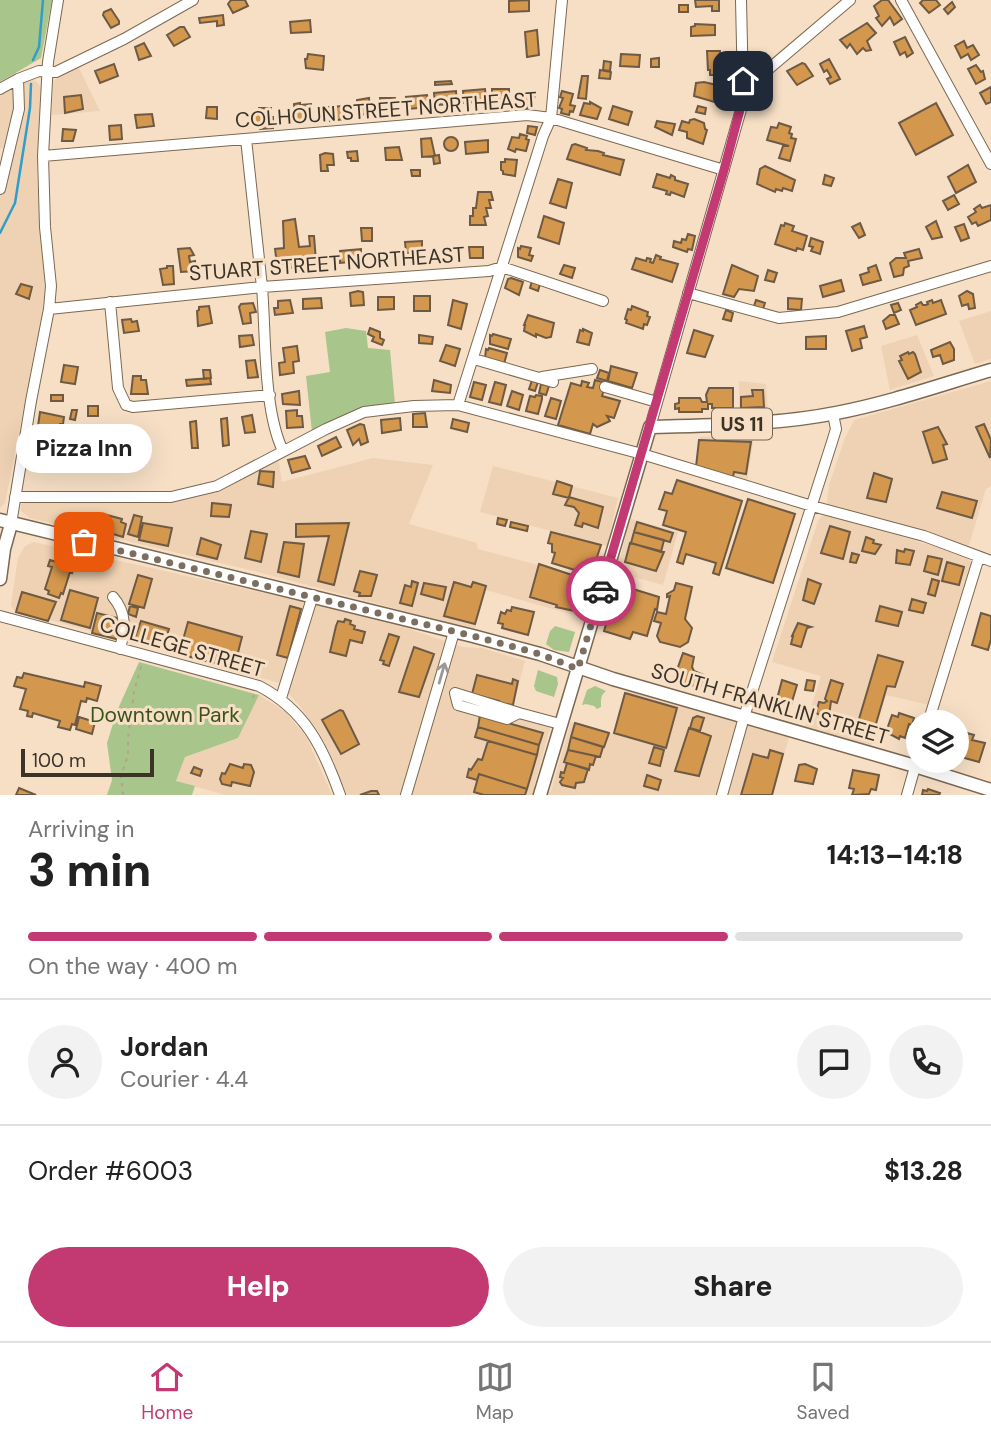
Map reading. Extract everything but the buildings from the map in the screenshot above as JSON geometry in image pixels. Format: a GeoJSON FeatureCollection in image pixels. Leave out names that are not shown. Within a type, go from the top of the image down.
{"type":"FeatureCollection","features":[{"type":"Feature","properties":{"kind":"main road","name":"US 11"},"geometry":{"type":"LineString","coordinates":[[650,427],[757,424],[833,414],[991,370]]}},
{"type":"Feature","properties":{"kind":"main road"},"geometry":{"type":"LineString","coordinates":[[540,795],[650,427]]}},
{"type":"Feature","properties":{"kind":"main road"},"geometry":{"type":"LineString","coordinates":[[0,579],[5,522]]}},
{"type":"Feature","properties":{"kind":"main road","name":"SOUTH FRANKLIN STREET"},"geometry":{"type":"LineString","coordinates":[[5,522],[313,595],[532,652],[578,669],[744,717],[906,757]]}},
{"type":"Feature","properties":{"kind":"main road","name":"SOUTH FRANKLIN STREET"},"geometry":{"type":"LineString","coordinates":[[949,773],[991,790]]}},
{"type":"Feature","properties":{"kind":"street"},"geometry":{"type":"LineString","coordinates":[[5,522],[15,497],[49,309],[51,286],[45,227],[43,156],[47,71],[58,0]]}},
{"type":"Feature","properties":{"kind":"street"},"geometry":{"type":"LineString","coordinates":[[0,89],[39,71],[56,72],[193,0]]}},
{"type":"Feature","properties":{"kind":"street"},"geometry":{"type":"LineString","coordinates":[[458,405],[551,118],[562,0]]}},
{"type":"Feature","properties":{"kind":"street"},"geometry":{"type":"LineString","coordinates":[[650,427],[741,106],[741,0]]}},
{"type":"Feature","properties":{"kind":"street"},"geometry":{"type":"LineString","coordinates":[[743,81],[764,73],[850,0]]}},
{"type":"Feature","properties":{"kind":"street"},"geometry":{"type":"LineString","coordinates":[[901,0],[991,164]]}},
{"type":"Feature","properties":{"kind":"street"},"geometry":{"type":"LineString","coordinates":[[0,189],[19,109],[18,79]]}},
{"type":"Feature","properties":{"kind":"street","name":"COLHOUN STREET NORTHEAST"},"geometry":{"type":"LineString","coordinates":[[43,156],[527,116],[551,118],[724,170]]}},
{"type":"Feature","properties":{"kind":"street"},"geometry":{"type":"LineString","coordinates":[[246,139],[262,287],[270,395],[278,440],[283,451]]}},
{"type":"Feature","properties":{"kind":"street"},"geometry":{"type":"LineString","coordinates":[[688,293],[779,318],[838,312],[991,266]]}},
{"type":"Feature","properties":{"kind":"street","name":"STUART STREET NORTHEAST"},"geometry":{"type":"LineString","coordinates":[[49,309],[262,287],[489,271],[502,267],[603,301]]}},
{"type":"Feature","properties":{"kind":"street"},"geometry":{"type":"LineString","coordinates":[[110,302],[118,388],[126,405],[133,407],[270,395]]}},
{"type":"Feature","properties":{"kind":"street"},"geometry":{"type":"LineString","coordinates":[[474,359],[554,382]]}},
{"type":"Feature","properties":{"kind":"street"},"geometry":{"type":"LineString","coordinates":[[535,378],[592,369]]}},
{"type":"Feature","properties":{"kind":"street"},"geometry":{"type":"LineString","coordinates":[[605,387],[657,402]]}},
{"type":"Feature","properties":{"kind":"street"},"geometry":{"type":"LineString","coordinates":[[15,497],[171,497],[217,486],[364,412],[414,406],[458,405],[642,454],[811,506],[923,536],[991,561]]}},
{"type":"Feature","properties":{"kind":"street"},"geometry":{"type":"LineString","coordinates":[[722,795],[744,717],[836,429],[833,414]]}},
{"type":"Feature","properties":{"kind":"street"},"geometry":{"type":"LineString","coordinates":[[932,710],[979,557]]}},
{"type":"Feature","properties":{"kind":"street"},"geometry":{"type":"LineString","coordinates":[[281,698],[313,595]]}},
{"type":"Feature","properties":{"kind":"street"},"geometry":{"type":"LineString","coordinates":[[113,597],[120,605],[125,620],[120,649]]}},
{"type":"Feature","properties":{"kind":"street","name":"COLLEGE STREET"},"geometry":{"type":"LineString","coordinates":[[0,616],[259,686],[281,698],[311,732],[327,761],[340,795]]}},
{"type":"Feature","properties":{"kind":"street"},"geometry":{"type":"LineString","coordinates":[[405,795],[454,632]]}},
{"type":"Feature","properties":{"kind":"street"},"geometry":{"type":"LineString","coordinates":[[455,693],[458,705],[507,719],[519,713],[560,724]]}},
{"type":"Feature","properties":{"kind":"street"},"geometry":{"type":"LineString","coordinates":[[907,795],[913,773]]}},
{"type":"Feature","properties":{"kind":"path"},"geometry":{"type":"LineString","coordinates":[[123,795],[121,776],[128,755],[134,692],[144,655]]}},
{"type":"Feature","properties":{"kind":"shaded area"},"geometry":{"type":"Polygon","coordinates":[[[78,66],[100,111],[52,115],[53,81],[78,66]]]}},
{"type":"Feature","properties":{"kind":"shaded area"},"geometry":{"type":"Polygon","coordinates":[[[33,80],[42,90],[37,179],[45,298],[5,503],[0,508],[0,176],[7,149],[0,148],[0,96],[33,80]]]}},
{"type":"Feature","properties":{"kind":"shaded area"},"geometry":{"type":"Polygon","coordinates":[[[991,311],[991,359],[975,364],[959,321],[991,311]]]}},
{"type":"Feature","properties":{"kind":"shaded area"},"geometry":{"type":"Polygon","coordinates":[[[917,335],[934,376],[890,390],[881,346],[917,335]]]}},
{"type":"Feature","properties":{"kind":"shaded area"},"geometry":{"type":"Polygon","coordinates":[[[739,381],[766,384],[768,413],[739,416],[739,381]]]}},
{"type":"Feature","properties":{"kind":"shaded area"},"geometry":{"type":"Polygon","coordinates":[[[991,381],[991,486],[986,489],[968,548],[829,506],[829,485],[854,420],[991,381]]]}},
{"type":"Feature","properties":{"kind":"shaded area"},"geometry":{"type":"Polygon","coordinates":[[[754,436],[747,481],[696,467],[700,437],[754,436]]]}},
{"type":"Feature","properties":{"kind":"shaded area"},"geometry":{"type":"Polygon","coordinates":[[[278,457],[282,482],[373,458],[433,465],[409,524],[477,543],[478,549],[590,579],[593,586],[584,616],[486,590],[475,628],[258,572],[30,518],[21,511],[21,504],[29,501],[182,498],[278,457]]]}},
{"type":"Feature","properties":{"kind":"shaded area"},"geometry":{"type":"Polygon","coordinates":[[[493,466],[618,498],[607,546],[480,512],[493,466]]]}},
{"type":"Feature","properties":{"kind":"shaded area"},"geometry":{"type":"Polygon","coordinates":[[[828,515],[950,551],[968,558],[972,566],[929,705],[886,695],[871,745],[805,726],[821,676],[772,662],[818,521],[822,516],[828,515]]]}},
{"type":"Feature","properties":{"kind":"shaded area"},"geometry":{"type":"Polygon","coordinates":[[[631,519],[678,532],[663,585],[616,572],[614,569],[615,563],[619,562],[626,535],[624,532],[631,519]]]}},
{"type":"Feature","properties":{"kind":"shaded area"},"geometry":{"type":"Polygon","coordinates":[[[34,542],[318,605],[406,628],[463,647],[482,648],[525,661],[513,705],[553,717],[534,786],[535,795],[346,795],[320,734],[279,683],[14,610],[11,605],[18,558],[25,546],[34,542]]]}},
{"type":"Feature","properties":{"kind":"shaded area"},"geometry":{"type":"Polygon","coordinates":[[[627,689],[789,737],[773,795],[546,795],[551,791],[571,722],[613,734],[627,689]]]}},
{"type":"Feature","properties":{"kind":"shaded area"},"geometry":{"type":"Polygon","coordinates":[[[259,695],[286,712],[307,738],[332,795],[225,795],[176,781],[185,757],[238,738],[259,695]]]}},
{"type":"Feature","properties":{"kind":"green space"},"geometry":{"type":"Polygon","coordinates":[[[0,0],[52,0],[41,58],[0,82],[0,0]]]}},
{"type":"Feature","properties":{"kind":"green space"},"geometry":{"type":"Polygon","coordinates":[[[346,328],[366,331],[368,348],[390,350],[395,404],[360,409],[312,432],[306,376],[330,372],[325,332],[346,328]]]}},
{"type":"Feature","properties":{"kind":"green space"},"geometry":{"type":"Polygon","coordinates":[[[555,626],[575,632],[569,652],[554,650],[546,644],[550,631],[555,626]]]}},
{"type":"Feature","properties":{"kind":"green space","name":"Downtown Park"},"geometry":{"type":"Polygon","coordinates":[[[139,662],[259,695],[238,738],[185,757],[176,781],[195,786],[192,795],[107,795],[112,780],[107,743],[117,711],[139,662]]]}},
{"type":"Feature","properties":{"kind":"green space"},"geometry":{"type":"Polygon","coordinates":[[[538,670],[557,677],[554,697],[536,691],[534,686],[538,670]]]}},
{"type":"Feature","properties":{"kind":"green space"},"geometry":{"type":"Polygon","coordinates":[[[595,686],[606,691],[602,696],[601,707],[597,709],[594,706],[582,705],[587,690],[595,686]]]}},
{"type":"Feature","properties":{"kind":"waterway"},"geometry":{"type":"LineString","coordinates":[[33,60],[39,47],[43,0]]}},
{"type":"Feature","properties":{"kind":"waterway"},"geometry":{"type":"LineString","coordinates":[[0,233],[15,203],[30,108],[31,84]]}},
{"type":"Feature","properties":{"kind":"way so far"},"geometry":{"type":"LineString","coordinates":[[84,542],[313,595],[473,636],[540,654],[578,669],[601,591]]}},
{"type":"Feature","properties":{"kind":"place","name":"Pizza Inn"},"geometry":{"type":"Point","coordinates":[84,542]}},
{"type":"Feature","properties":{"kind":"route"},"geometry":{"type":"LineString","coordinates":[[601,591],[724,170],[741,106],[743,81]]}}]}
